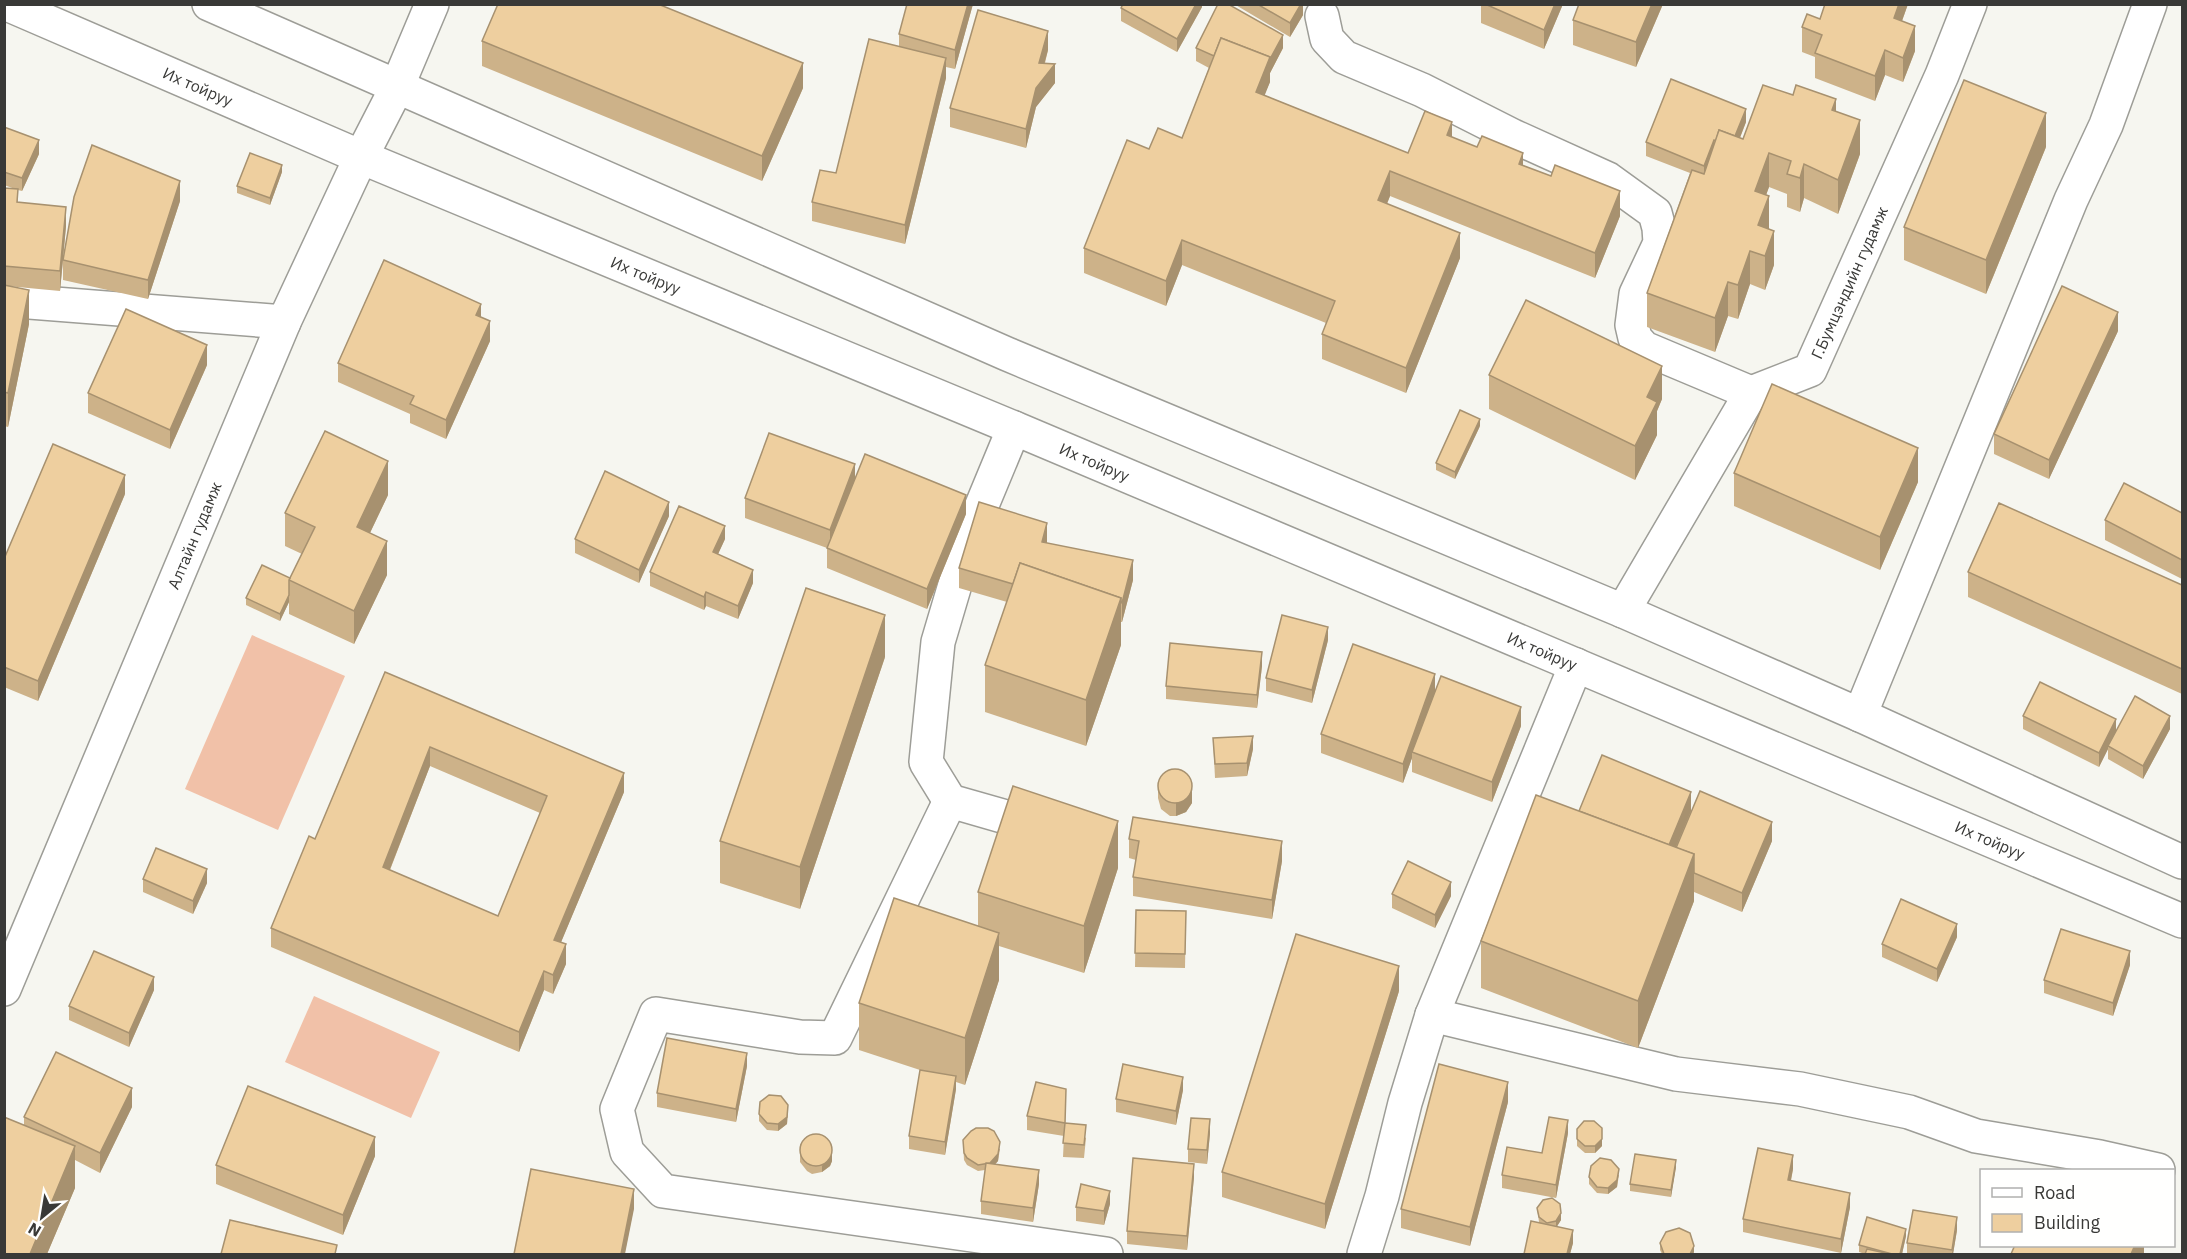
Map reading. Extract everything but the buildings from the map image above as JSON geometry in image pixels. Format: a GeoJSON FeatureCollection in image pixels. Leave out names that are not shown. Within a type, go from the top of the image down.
{"type":"FeatureCollection","features":[{"type":"Feature","properties":{"kind":"main road","name":"Их тойруу"},"geometry":{"type":"LineString","coordinates":[[7,4],[361,157],[1014,428],[2182,921]]}},
{"type":"Feature","properties":{"kind":"main road"},"geometry":{"type":"LineString","coordinates":[[209,4],[1007,354],[1623,611],[1860,715],[2182,862]]}},
{"type":"Feature","properties":{"kind":"main road","name":"Алтайн гудамж"},"geometry":{"type":"LineString","coordinates":[[4,989],[284,322],[361,157],[397,87],[432,4]]}},
{"type":"Feature","properties":{"kind":"main road","name":"Г.Бумцэндийн гудамж"},"geometry":{"type":"LineString","coordinates":[[1751,393],[1810,370],[1942,75],[1970,4]]}},
{"type":"Feature","properties":{"kind":"main road"},"geometry":{"type":"LineString","coordinates":[[1860,715],[2067,210],[2106,125],[2150,4]]}},
{"type":"Feature","properties":{"kind":"main road"},"geometry":{"type":"LineString","coordinates":[[1322,16],[1327,39],[1344,57],[1422,90],[1513,136],[1608,179],[1655,213],[1660,243],[1636,294],[1632,325],[1635,338],[1644,348],[1751,393],[1623,611]]}},
{"type":"Feature","properties":{"kind":"main road"},"geometry":{"type":"LineString","coordinates":[[4,300],[284,322]]}},
{"type":"Feature","properties":{"kind":"main road"},"geometry":{"type":"LineString","coordinates":[[1014,428],[970,534],[938,642],[926,762],[950,801],[1044,828]]}},
{"type":"Feature","properties":{"kind":"main road"},"geometry":{"type":"LineString","coordinates":[[1364,1254],[1382,1196],[1405,1103],[1432,1015],[1576,665]]}},
{"type":"Feature","properties":{"kind":"main road"},"geometry":{"type":"LineString","coordinates":[[950,801],[835,1038],[800,1037],[656,1014],[617,1109],[627,1152],[663,1191],[1106,1254]]}},
{"type":"Feature","properties":{"kind":"main road"},"geometry":{"type":"LineString","coordinates":[[1432,1015],[1676,1074],[1800,1089],[1909,1112],[1976,1136],[2100,1157],[2154,1169]]}},
{"type":"Feature","properties":{"kind":"shaded area"},"geometry":{"type":"Polygon","coordinates":[[[252,635],[345,676],[278,830],[185,789],[252,635]]]}},
{"type":"Feature","properties":{"kind":"shaded area"},"geometry":{"type":"Polygon","coordinates":[[[314,996],[440,1052],[411,1118],[285,1062],[314,996]]]}}]}
